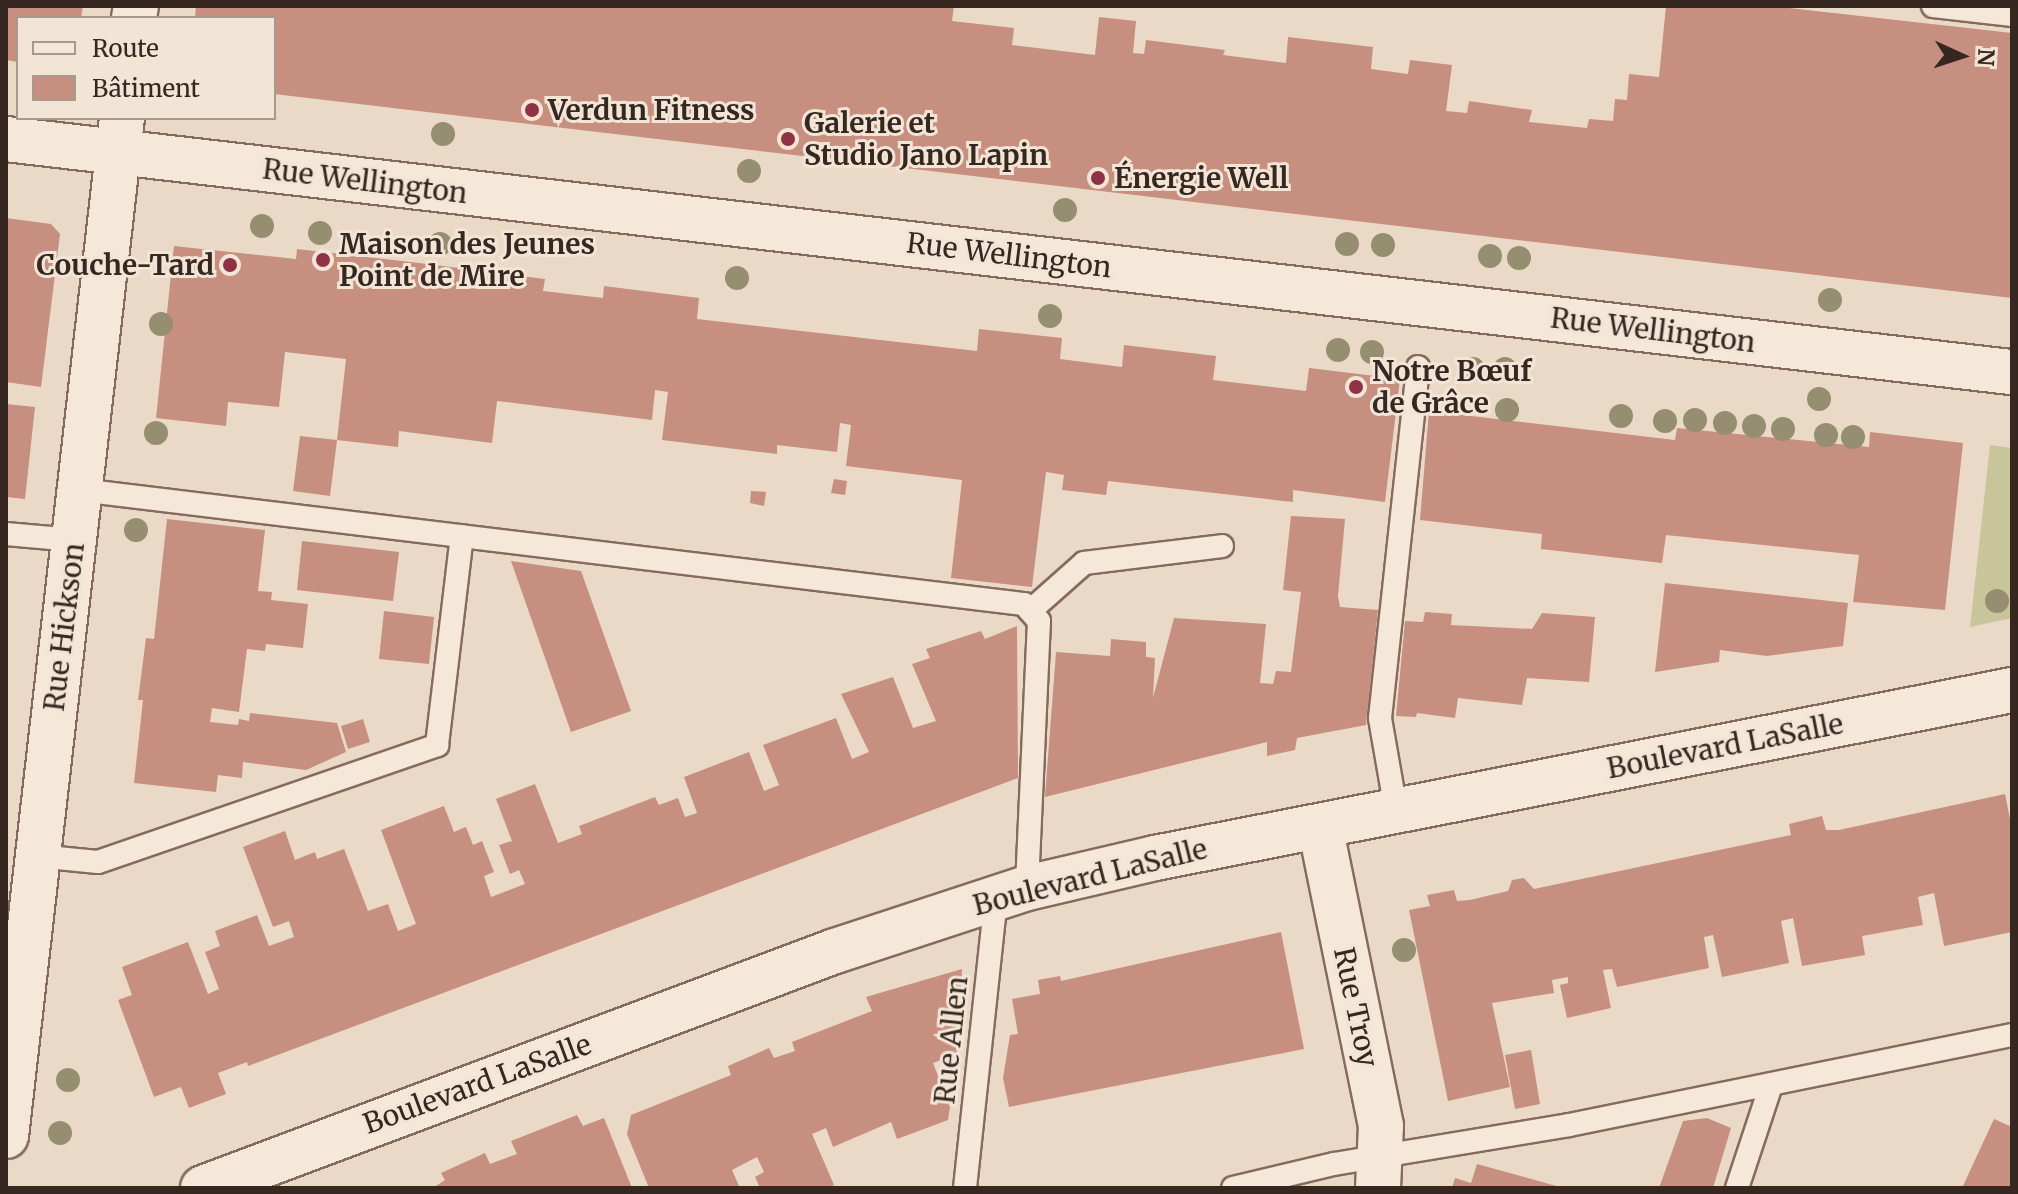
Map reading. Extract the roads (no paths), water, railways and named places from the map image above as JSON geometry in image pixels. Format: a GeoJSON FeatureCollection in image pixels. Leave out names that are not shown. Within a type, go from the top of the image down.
{"type":"FeatureCollection","features":[{"type":"Feature","properties":{"kind":"main road","name":"Rue Wellington"},"geometry":{"type":"LineString","coordinates":[[6,139],[120,135],[2012,372]]}},
{"type":"Feature","properties":{"kind":"main road","name":"Rue Hickson"},"geometry":{"type":"LineString","coordinates":[[6,1136],[27,847],[74,540],[120,135]]}},
{"type":"Feature","properties":{"kind":"main road","name":"Boulevard LaSalle"},"geometry":{"type":"LineString","coordinates":[[203,1188],[835,951],[1012,893],[1155,858],[2012,690]]}},
{"type":"Feature","properties":{"kind":"main road","name":"Rue Troy"},"geometry":{"type":"LineString","coordinates":[[1320,826],[1381,1126],[1380,1172]]}},
{"type":"Feature","properties":{"kind":"lane"},"geometry":{"type":"LineString","coordinates":[[1933,6],[2012,15]]}},
{"type":"Feature","properties":{"kind":"lane"},"geometry":{"type":"LineString","coordinates":[[1396,810],[1380,718],[1418,367]]}},
{"type":"Feature","properties":{"kind":"lane"},"geometry":{"type":"LineString","coordinates":[[80,490],[962,594],[1024,604],[1030,611],[1084,563],[1222,546]]}},
{"type":"Feature","properties":{"kind":"lane"},"geometry":{"type":"LineString","coordinates":[[6,534],[74,540]]}},
{"type":"Feature","properties":{"kind":"lane"},"geometry":{"type":"LineString","coordinates":[[27,847],[98,862],[437,745],[462,536]]}},
{"type":"Feature","properties":{"kind":"lane","name":"Rue Allen"},"geometry":{"type":"LineString","coordinates":[[965,1188],[1012,893],[1039,621],[1030,611]]}},
{"type":"Feature","properties":{"kind":"lane"},"geometry":{"type":"LineString","coordinates":[[1233,1188],[1380,1172],[1569,1125],[2012,1035]]}},
{"type":"Feature","properties":{"kind":"lane"},"geometry":{"type":"LineString","coordinates":[[1737,1188],[1771,1085]]}},
{"type":"Feature","properties":{"kind":"place","name":"Verdun Fitness"},"geometry":{"type":"Point","coordinates":[532,110]}},
{"type":"Feature","properties":{"kind":"place","name":"Galerie et Studio Jano Lapin"},"geometry":{"type":"Point","coordinates":[788,139]}},
{"type":"Feature","properties":{"kind":"place","name":"Énergie Well"},"geometry":{"type":"Point","coordinates":[1098,178]}},
{"type":"Feature","properties":{"kind":"place","name":"Maison des Jeunes Point de Mire"},"geometry":{"type":"Point","coordinates":[323,260]}},
{"type":"Feature","properties":{"kind":"place","name":"Couche-Tard"},"geometry":{"type":"Point","coordinates":[230,265]}},
{"type":"Feature","properties":{"kind":"place","name":"Notre Bœuf de Grâce"},"geometry":{"type":"Point","coordinates":[1356,387]}}]}
